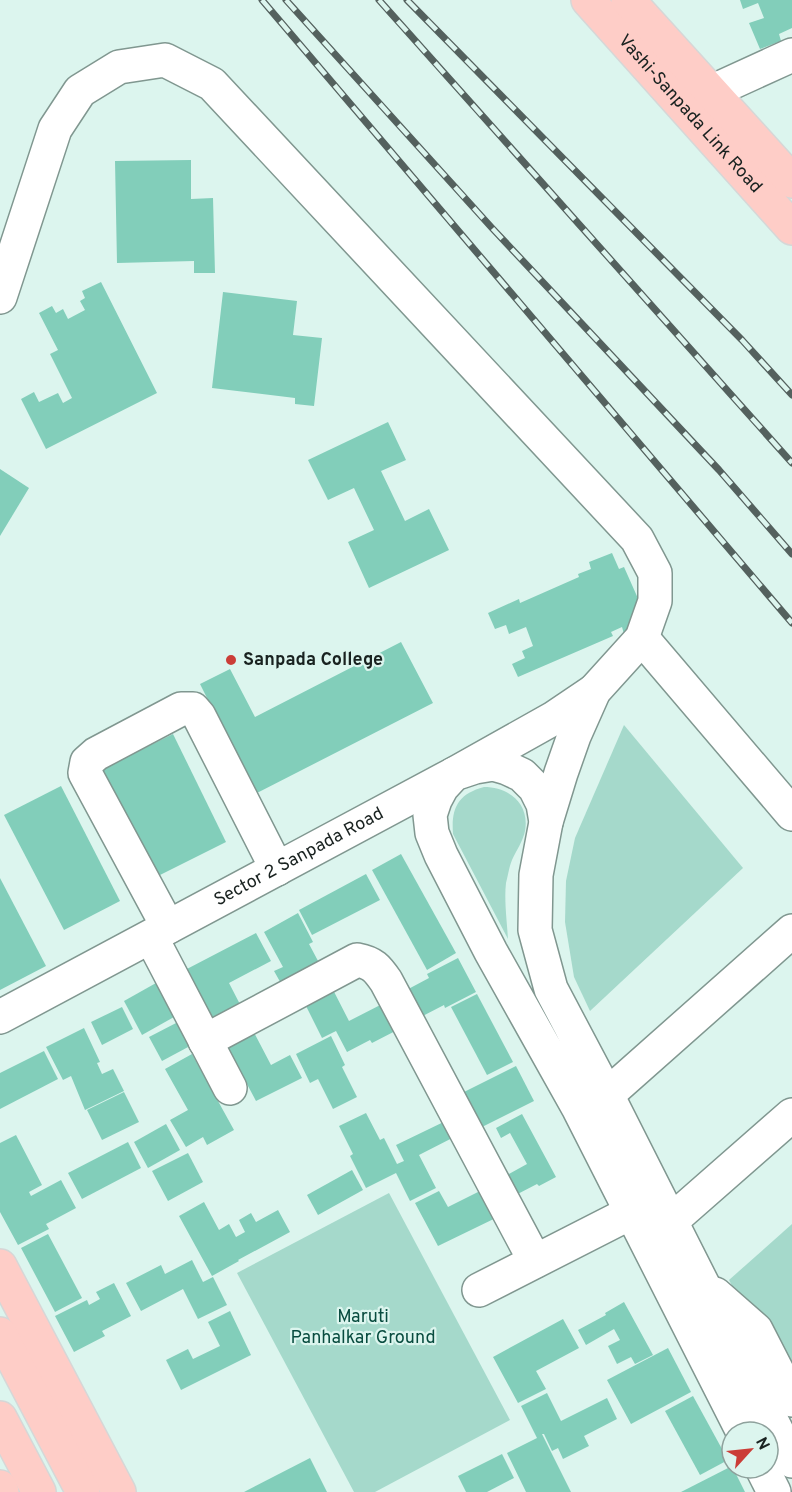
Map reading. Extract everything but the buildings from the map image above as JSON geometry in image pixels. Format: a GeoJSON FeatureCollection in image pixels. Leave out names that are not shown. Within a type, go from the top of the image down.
{"type":"FeatureCollection","features":[{"type":"Feature","properties":{"kind":"main road","name":"Vashi-Sanpada Link Road"},"geometry":{"type":"LineString","coordinates":[[588,0],[792,228]]}},
{"type":"Feature","properties":{"kind":"main road","name":"Vashi-Sanpada Link Road"},"geometry":{"type":"LineString","coordinates":[[628,0],[792,181]]}},
{"type":"Feature","properties":{"kind":"main road"},"geometry":{"type":"LineString","coordinates":[[0,1266],[119,1492]]}},
{"type":"Feature","properties":{"kind":"main road"},"geometry":{"type":"LineString","coordinates":[[0,1334],[83,1492]]}},
{"type":"Feature","properties":{"kind":"main road"},"geometry":{"type":"LineString","coordinates":[[0,1418],[39,1492]]}},
{"type":"Feature","properties":{"kind":"main road"},"geometry":{"type":"LineString","coordinates":[[0,1487],[2,1492]]}},
{"type":"Feature","properties":{"kind":"street"},"geometry":{"type":"LineString","coordinates":[[682,106],[792,55]]}},
{"type":"Feature","properties":{"kind":"street"},"geometry":{"type":"LineString","coordinates":[[0,297],[55,129],[80,91],[119,67],[165,60],[212,84],[637,539],[655,573],[655,601],[642,638],[594,691],[574,736],[546,822],[536,875],[535,930],[551,989],[632,1212],[737,1420]]}},
{"type":"Feature","properties":{"kind":"street"},"geometry":{"type":"LineString","coordinates":[[642,638],[792,814]]}},
{"type":"Feature","properties":{"kind":"street","name":"Sector 2 Sanpada Road"},"geometry":{"type":"LineString","coordinates":[[0,1017],[454,774],[554,718],[594,691]]}},
{"type":"Feature","properties":{"kind":"street"},"geometry":{"type":"LineString","coordinates":[[230,1088],[205,1041],[159,932],[85,773],[87,762],[96,754],[181,709],[193,709],[200,716],[277,870]]}},
{"type":"Feature","properties":{"kind":"street"},"geometry":{"type":"LineString","coordinates":[[546,822],[543,804],[535,788],[522,775],[493,764],[454,774],[442,787],[430,815],[432,833],[441,855],[491,952],[593,1102],[670,1222],[792,1461]]}},
{"type":"Feature","properties":{"kind":"street"},"geometry":{"type":"LineString","coordinates":[[372,819],[394,814],[407,815],[420,821],[432,833]]}},
{"type":"Feature","properties":{"kind":"street"},"geometry":{"type":"LineString","coordinates":[[491,952],[508,958],[520,956],[528,947],[535,930]]}},
{"type":"Feature","properties":{"kind":"street"},"geometry":{"type":"LineString","coordinates":[[593,1102],[792,931]]}},
{"type":"Feature","properties":{"kind":"street"},"geometry":{"type":"LineString","coordinates":[[205,1041],[357,960],[368,962],[387,981],[535,1261]]}},
{"type":"Feature","properties":{"kind":"street"},"geometry":{"type":"LineString","coordinates":[[670,1222],[792,1115]]}},
{"type":"Feature","properties":{"kind":"street"},"geometry":{"type":"LineString","coordinates":[[479,1290],[632,1212]]}},
{"type":"Feature","properties":{"kind":"street"},"geometry":{"type":"LineString","coordinates":[[700,1280],[756,1330],[792,1400]]}},
{"type":"Feature","properties":{"kind":"green space"},"geometry":{"type":"Polygon","coordinates":[[[624,725],[743,868],[590,1011],[574,977],[565,922],[566,881],[575,838],[624,725]]]}},
{"type":"Feature","properties":{"kind":"green space"},"geometry":{"type":"Polygon","coordinates":[[[484,787],[501,790],[515,798],[521,805],[526,821],[524,835],[511,863],[506,883],[508,939],[453,834],[453,817],[458,803],[468,794],[484,787]]]}},
{"type":"Feature","properties":{"kind":"green space","name":"Maruti Panhalkar Ground"},"geometry":{"type":"Polygon","coordinates":[[[389,1193],[510,1420],[375,1492],[354,1492],[237,1273],[389,1193]]]}},
{"type":"Feature","properties":{"kind":"green space"},"geometry":{"type":"Polygon","coordinates":[[[792,1224],[792,1401],[729,1280],[792,1224]]]}},
{"type":"Feature","properties":{"kind":"railway"},"geometry":{"type":"LineString","coordinates":[[262,0],[792,623]]}},
{"type":"Feature","properties":{"kind":"railway"},"geometry":{"type":"LineString","coordinates":[[286,0],[492,228],[719,470],[792,554]]}},
{"type":"Feature","properties":{"kind":"railway"},"geometry":{"type":"LineString","coordinates":[[379,0],[792,463]]}},
{"type":"Feature","properties":{"kind":"railway"},"geometry":{"type":"LineString","coordinates":[[407,0],[742,340],[792,395]]}},
{"type":"Feature","properties":{"kind":"place","name":"Sanpada College"},"geometry":{"type":"Point","coordinates":[231,660]}}]}
